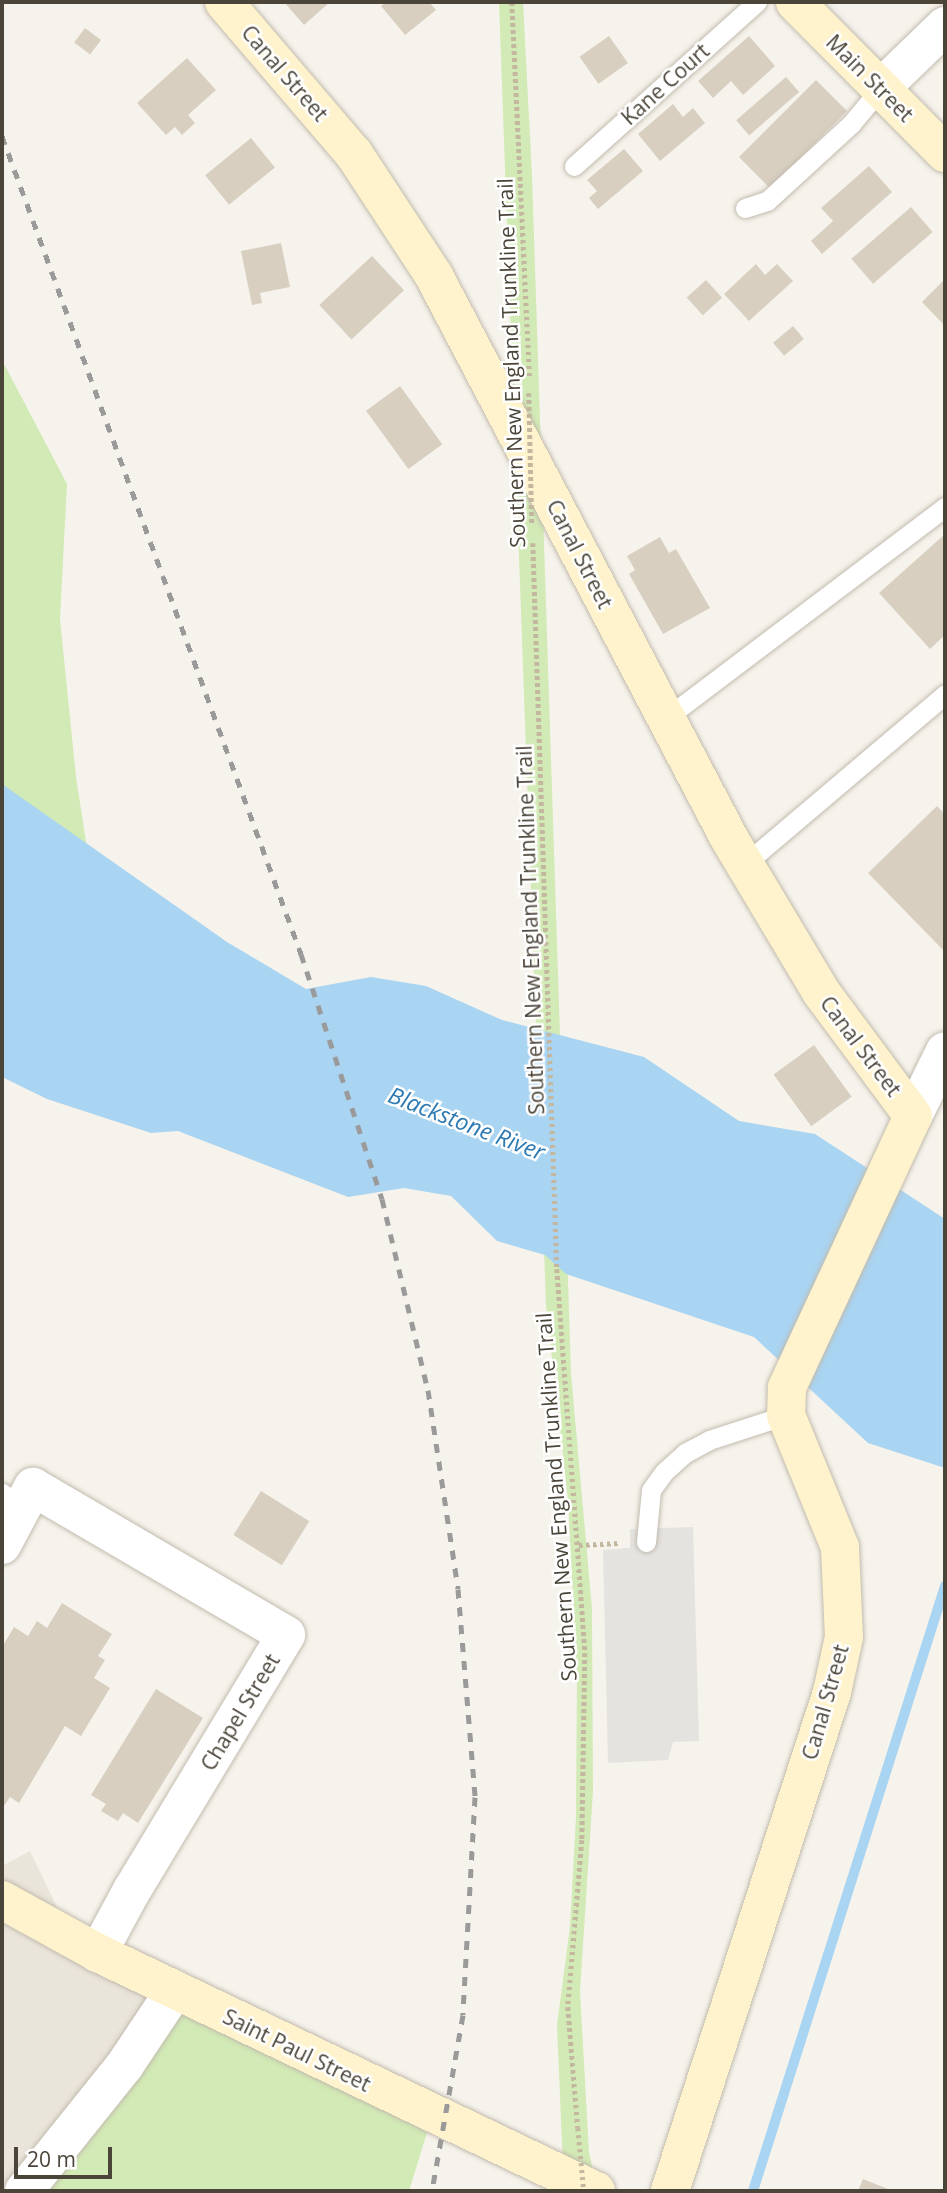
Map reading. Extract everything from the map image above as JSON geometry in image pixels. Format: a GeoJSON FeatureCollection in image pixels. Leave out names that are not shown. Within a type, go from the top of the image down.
{"type":"FeatureCollection","features":[{"type":"Feature","properties":{"kind":"street","name":"Canal Street"},"geometry":{"type":"LineString","coordinates":[[224,2],[354,154],[428,265],[666,718],[746,863],[905,1131]]}},
{"type":"Feature","properties":{"kind":"street","name":"Main Street"},"geometry":{"type":"LineString","coordinates":[[795,2],[945,153]]}},
{"type":"Feature","properties":{"kind":"street"},"geometry":{"type":"LineString","coordinates":[[881,88],[945,26]]}},
{"type":"Feature","properties":{"kind":"street"},"geometry":{"type":"LineString","coordinates":[[787,1401],[905,1131],[945,1051]]}},
{"type":"Feature","properties":{"kind":"street","name":"Canal Street"},"geometry":{"type":"LineString","coordinates":[[670,2191],[832,1692],[844,1637],[840,1547],[787,1401]]}},
{"type":"Feature","properties":{"kind":"street","name":"Chapel Street"},"geometry":{"type":"LineString","coordinates":[[2,1545],[12,1500],[33,1487],[286,1635],[132,1889],[98,1953]]}},
{"type":"Feature","properties":{"kind":"street","name":"Saint Paul Street"},"geometry":{"type":"LineString","coordinates":[[2,1900],[98,1953],[596,2191]]}},
{"type":"Feature","properties":{"kind":"street"},"geometry":{"type":"LineString","coordinates":[[24,2191],[125,2065],[174,1990]]}},
{"type":"Feature","properties":{"kind":"lane","name":"Kane Court"},"geometry":{"type":"LineString","coordinates":[[574,166],[757,2]]}},
{"type":"Feature","properties":{"kind":"lane"},"geometry":{"type":"LineString","coordinates":[[745,208],[768,201],[851,124],[881,88]]}},
{"type":"Feature","properties":{"kind":"lane"},"geometry":{"type":"LineString","coordinates":[[666,718],[945,507]]}},
{"type":"Feature","properties":{"kind":"lane"},"geometry":{"type":"LineString","coordinates":[[746,863],[945,694]]}},
{"type":"Feature","properties":{"kind":"lane"},"geometry":{"type":"LineString","coordinates":[[646,1542],[651,1490],[664,1472],[685,1452],[787,1401]]}},
{"type":"Feature","properties":{"kind":"path","name":"Southern New England Trunkline Trail"},"geometry":{"type":"LineString","coordinates":[[512,2],[529,393],[557,1269],[585,1653],[582,1840],[568,2007],[584,2191]]}},
{"type":"Feature","properties":{"kind":"path"},"geometry":{"type":"LineString","coordinates":[[579,1545],[646,1542]]}},
{"type":"Feature","properties":{"kind":"shaded area"},"geometry":{"type":"Polygon","coordinates":[[[693,1527],[699,1741],[673,1742],[668,1760],[608,1763],[603,1550],[630,1548],[630,1529],[693,1527]]]}},
{"type":"Feature","properties":{"kind":"shaded area"},"geometry":{"type":"Polygon","coordinates":[[[30,1851],[68,1930],[168,1982],[42,2184],[51,2191],[2,2191],[2,1866],[30,1851]]]}},
{"type":"Feature","properties":{"kind":"green space"},"geometry":{"type":"Polygon","coordinates":[[[499,2],[523,2],[532,175],[571,1373],[592,1609],[593,1791],[580,1991],[589,2153],[598,2191],[564,2191],[557,2025],[570,1927],[576,1817],[577,1676],[568,1500],[546,1305],[499,2]]]}},
{"type":"Feature","properties":{"kind":"green space"},"geometry":{"type":"Polygon","coordinates":[[[2,360],[67,484],[60,619],[76,777],[94,894],[2,900],[2,360]]]}},
{"type":"Feature","properties":{"kind":"green space"},"geometry":{"type":"Polygon","coordinates":[[[156,2001],[433,2113],[409,2191],[52,2191],[36,2178],[156,2001]]]}},
{"type":"Feature","properties":{"kind":"water","name":"Blackstone River"},"geometry":{"type":"Polygon","coordinates":[[[2,784],[227,942],[306,989],[371,977],[426,986],[502,1020],[644,1057],[739,1121],[815,1134],[945,1219],[945,1468],[868,1443],[754,1337],[566,1274],[545,1255],[497,1241],[451,1196],[404,1188],[348,1197],[178,1131],[151,1133],[47,1099],[2,1077],[2,784]]]}},
{"type":"Feature","properties":{"kind":"building"},"geometry":{"type":"Polygon","coordinates":[[[284,2],[330,2],[304,25],[284,2]]]}},
{"type":"Feature","properties":{"kind":"building"},"geometry":{"type":"Polygon","coordinates":[[[386,2],[429,2],[436,10],[405,35],[381,6],[386,2]]]}},
{"type":"Feature","properties":{"kind":"building"},"geometry":{"type":"Polygon","coordinates":[[[85,28],[101,40],[90,54],[74,42],[85,28]]]}},
{"type":"Feature","properties":{"kind":"building"},"geometry":{"type":"Polygon","coordinates":[[[609,36],[628,63],[598,84],[580,57],[609,36]]]}},
{"type":"Feature","properties":{"kind":"building"},"geometry":{"type":"Polygon","coordinates":[[[749,36],[775,66],[743,95],[731,81],[713,98],[698,81],[749,36]]]}},
{"type":"Feature","properties":{"kind":"building"},"geometry":{"type":"Polygon","coordinates":[[[187,58],[216,90],[188,115],[195,123],[182,135],[175,127],[166,135],[137,103],[187,58]]]}},
{"type":"Feature","properties":{"kind":"building"},"geometry":{"type":"Polygon","coordinates":[[[786,77],[799,92],[749,135],[736,120],[786,77]]]}},
{"type":"Feature","properties":{"kind":"building"},"geometry":{"type":"Polygon","coordinates":[[[816,80],[847,111],[770,188],[739,157],[816,80]]]}},
{"type":"Feature","properties":{"kind":"building"},"geometry":{"type":"Polygon","coordinates":[[[673,104],[683,117],[693,108],[705,123],[660,161],[638,134],[673,104]]]}},
{"type":"Feature","properties":{"kind":"building"},"geometry":{"type":"Polygon","coordinates":[[[251,138],[275,168],[229,205],[205,175],[251,138]]]}},
{"type":"Feature","properties":{"kind":"building"},"geometry":{"type":"Polygon","coordinates":[[[624,149],[643,171],[598,209],[589,198],[597,191],[587,180],[624,149]]]}},
{"type":"Feature","properties":{"kind":"building"},"geometry":{"type":"Polygon","coordinates":[[[869,166],[892,192],[822,254],[811,241],[833,221],[821,208],[869,166]]]}},
{"type":"Feature","properties":{"kind":"building"},"geometry":{"type":"Polygon","coordinates":[[[911,207],[933,232],[873,284],[851,259],[911,207]]]}},
{"type":"Feature","properties":{"kind":"building"},"geometry":{"type":"Polygon","coordinates":[[[281,243],[290,287],[260,293],[262,303],[252,305],[241,251],[281,243]]]}},
{"type":"Feature","properties":{"kind":"building"},"geometry":{"type":"Polygon","coordinates":[[[372,256],[404,290],[351,339],[319,305],[372,256]]]}},
{"type":"Feature","properties":{"kind":"building"},"geometry":{"type":"Polygon","coordinates":[[[756,264],[765,275],[777,264],[793,281],[749,321],[724,294],[756,264]]]}},
{"type":"Feature","properties":{"kind":"building"},"geometry":{"type":"Polygon","coordinates":[[[945,279],[945,326],[922,302],[945,279]]]}},
{"type":"Feature","properties":{"kind":"building"},"geometry":{"type":"Polygon","coordinates":[[[706,280],[722,298],[703,315],[687,297],[706,280]]]}},
{"type":"Feature","properties":{"kind":"building"},"geometry":{"type":"Polygon","coordinates":[[[793,326],[804,339],[784,356],[773,343],[793,326]]]}},
{"type":"Feature","properties":{"kind":"building"},"geometry":{"type":"Polygon","coordinates":[[[400,386],[442,444],[408,469],[366,411],[400,386]]]}},
{"type":"Feature","properties":{"kind":"building"},"geometry":{"type":"Polygon","coordinates":[[[945,534],[945,635],[930,649],[879,593],[945,534]]]}},
{"type":"Feature","properties":{"kind":"building"},"geometry":{"type":"Polygon","coordinates":[[[660,537],[669,553],[676,549],[710,608],[663,634],[629,574],[635,570],[627,556],[660,537]]]}},
{"type":"Feature","properties":{"kind":"building"},"geometry":{"type":"Polygon","coordinates":[[[937,806],[945,814],[945,952],[868,873],[937,806]]]}},
{"type":"Feature","properties":{"kind":"building"},"geometry":{"type":"Polygon","coordinates":[[[814,1045],[852,1097],[811,1126],[774,1074],[814,1045]]]}},
{"type":"Feature","properties":{"kind":"building"},"geometry":{"type":"Polygon","coordinates":[[[261,1491],[309,1521],[282,1565],[233,1535],[261,1491]]]}},
{"type":"Feature","properties":{"kind":"building"},"geometry":{"type":"Polygon","coordinates":[[[62,1603],[112,1634],[98,1656],[105,1660],[94,1678],[110,1688],[81,1736],[65,1726],[19,1803],[10,1797],[2,1809],[2,1647],[14,1627],[28,1636],[37,1621],[47,1628],[62,1603]]]}},
{"type":"Feature","properties":{"kind":"building"},"geometry":{"type":"Polygon","coordinates":[[[156,1689],[203,1718],[138,1823],[123,1813],[118,1821],[101,1811],[106,1804],[91,1795],[156,1689]]]}},
{"type":"Feature","properties":{"kind":"building"},"geometry":{"type":"Polygon","coordinates":[[[863,2179],[893,2191],[858,2191],[863,2179]]]}},
{"type":"Feature","properties":{"kind":"waterway"},"geometry":{"type":"LineString","coordinates":[[753,2191],[945,1586]]}},
{"type":"Feature","properties":{"kind":"railway"},"geometry":{"type":"LineString","coordinates":[[2,136],[301,954],[382,1199],[428,1390],[458,1589],[475,1797],[463,2015],[432,2191]]}}]}
